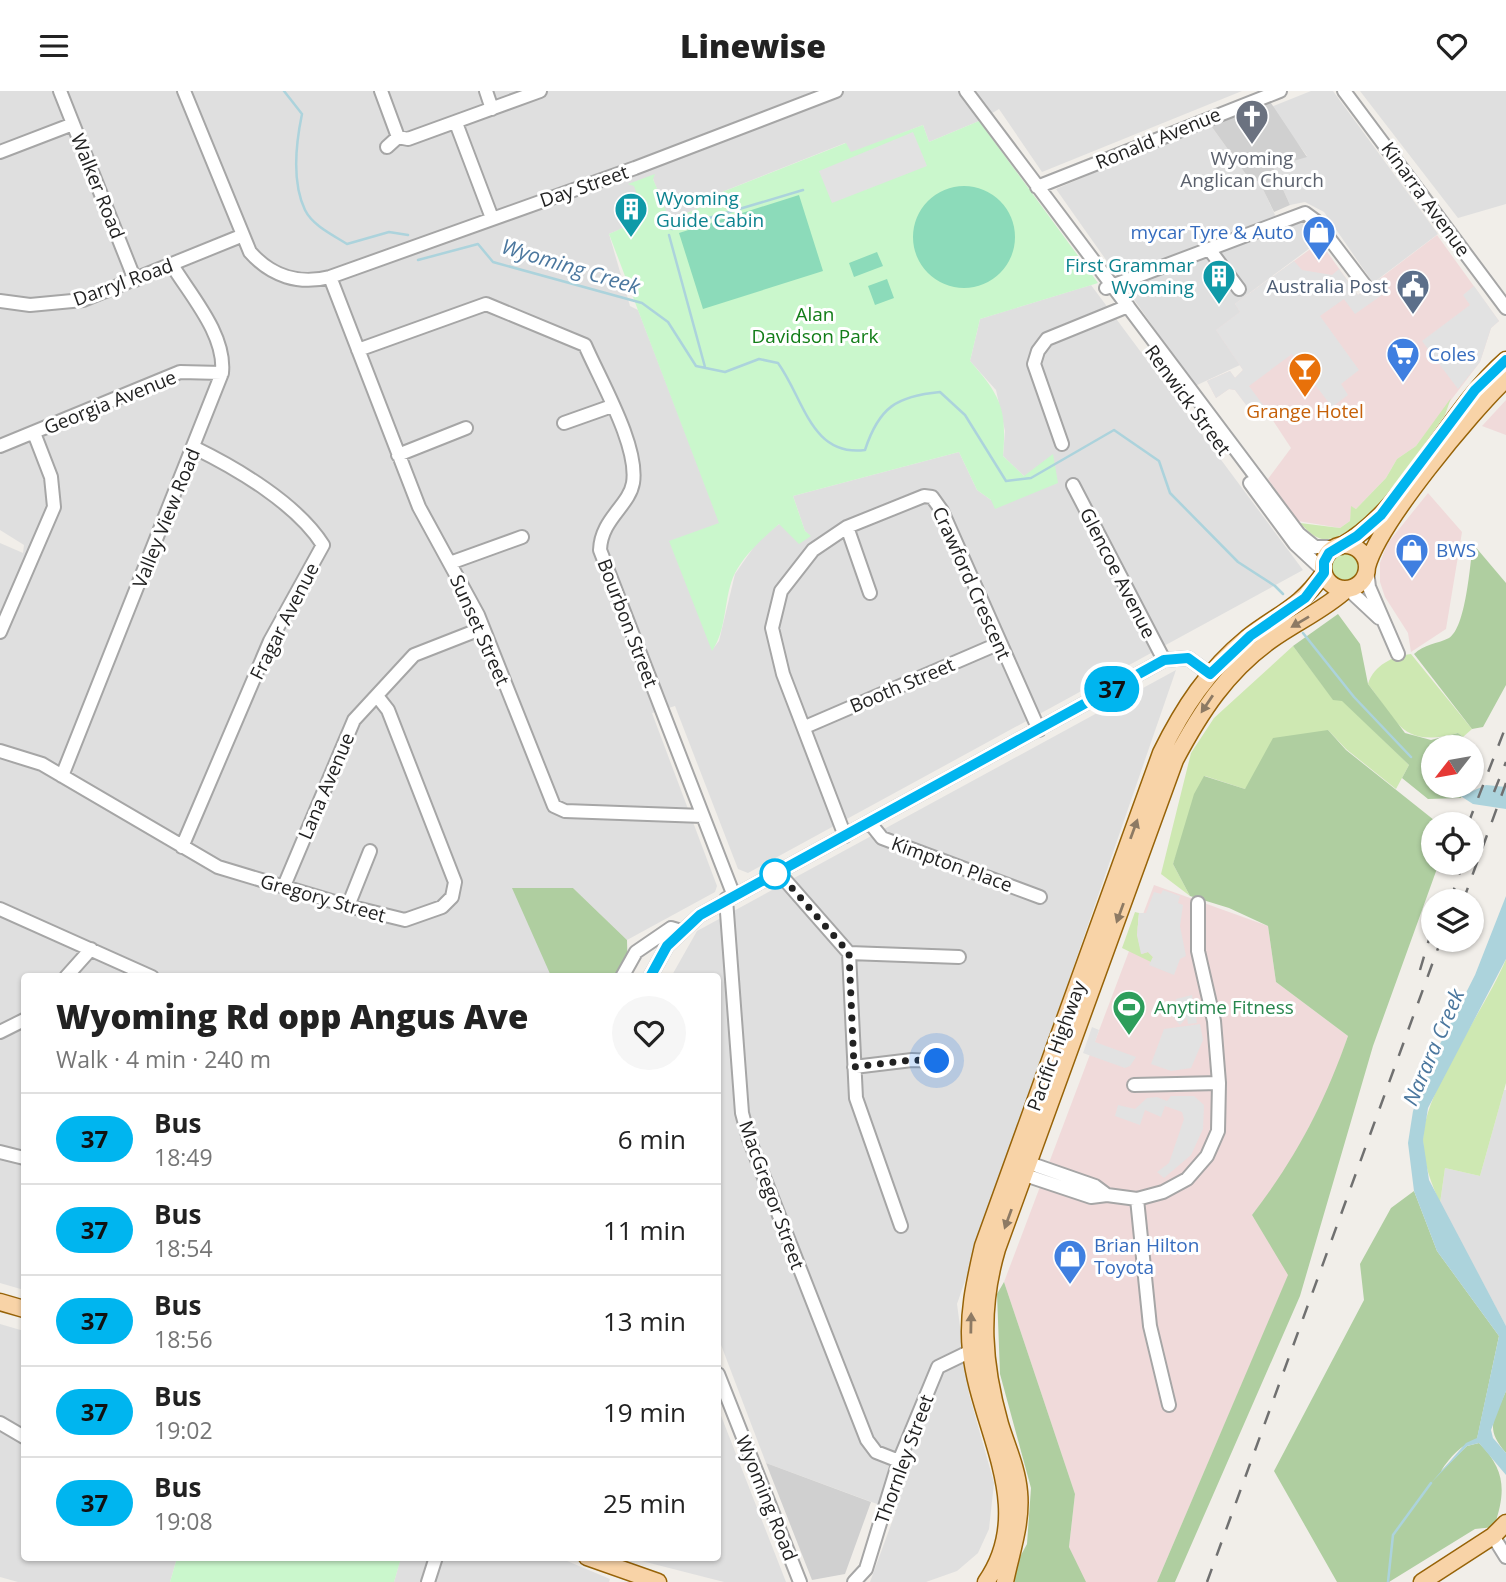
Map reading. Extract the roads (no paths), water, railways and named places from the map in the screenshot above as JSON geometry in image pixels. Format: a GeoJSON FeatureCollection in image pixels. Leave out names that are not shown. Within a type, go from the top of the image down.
{"type":"FeatureCollection","features":[{"type":"Feature","properties":{"kind":"main road"},"geometry":{"type":"LineString","coordinates":[[1506,361],[1475,390],[1381,515],[1327,556],[1324,572],[1332,585],[1348,589],[1361,583],[1375,545],[1398,512],[1472,414],[1506,379]]}},
{"type":"Feature","properties":{"kind":"main road"},"geometry":{"type":"LineString","coordinates":[[1339,546],[1358,549],[1365,557],[1367,569]]}},
{"type":"Feature","properties":{"kind":"main road","name":"Pacific Highway"},"geometry":{"type":"LineString","coordinates":[[1005,1582],[1019,1522],[1020,1500],[1014,1468],[988,1381],[984,1313],[992,1266],[1022,1169],[1161,753],[1181,713],[1210,674],[1250,636],[1303,601],[1324,572]]}},
{"type":"Feature","properties":{"kind":"main road","name":"Pacific Highway"},"geometry":{"type":"LineString","coordinates":[[986,1582],[1003,1549],[1007,1509],[1004,1477],[980,1397],[971,1351],[970,1322],[976,1276],[1022,1169],[1175,760],[1214,694],[1253,654],[1348,589]]}},
{"type":"Feature","properties":{"kind":"main road"},"geometry":{"type":"LineString","coordinates":[[1210,674],[1221,673],[1253,654]]}},
{"type":"Feature","properties":{"kind":"main road"},"geometry":{"type":"LineString","coordinates":[[0,1302],[21,1308]]}},
{"type":"Feature","properties":{"kind":"main road"},"geometry":{"type":"LineString","coordinates":[[973,1582],[993,1555],[1007,1509]]}},
{"type":"Feature","properties":{"kind":"main road"},"geometry":{"type":"LineString","coordinates":[[1422,1582],[1493,1537],[1506,1523]]}},
{"type":"Feature","properties":{"kind":"main road"},"geometry":{"type":"LineString","coordinates":[[597,1561],[658,1582]]}},
{"type":"Feature","properties":{"kind":"street","name":"Walker Road"},"geometry":{"type":"LineString","coordinates":[[61,91],[135,280]]}},
{"type":"Feature","properties":{"kind":"street","name":"Day Street"},"geometry":{"type":"LineString","coordinates":[[184,91],[241,236],[256,259],[280,275],[300,280],[330,277],[635,168],[836,91]]}},
{"type":"Feature","properties":{"kind":"street"},"geometry":{"type":"LineString","coordinates":[[381,91],[398,137]]}},
{"type":"Feature","properties":{"kind":"street"},"geometry":{"type":"LineString","coordinates":[[486,91],[492,109]]}},
{"type":"Feature","properties":{"kind":"street"},"geometry":{"type":"LineString","coordinates":[[398,137],[408,139],[540,91]]}},
{"type":"Feature","properties":{"kind":"street","name":"Renwick Street"},"geometry":{"type":"LineString","coordinates":[[966,91],[1125,307],[1308,543],[1319,548],[1339,546]]}},
{"type":"Feature","properties":{"kind":"street","name":"Ronald Avenue"},"geometry":{"type":"LineString","coordinates":[[1037,187],[1280,91]]}},
{"type":"Feature","properties":{"kind":"street","name":"Kinarra Avenue"},"geometry":{"type":"LineString","coordinates":[[1345,91],[1506,308]]}},
{"type":"Feature","properties":{"kind":"street"},"geometry":{"type":"LineString","coordinates":[[456,123],[492,218]]}},
{"type":"Feature","properties":{"kind":"street"},"geometry":{"type":"LineString","coordinates":[[0,152],[73,124]]}},
{"type":"Feature","properties":{"kind":"street"},"geometry":{"type":"LineString","coordinates":[[387,147],[398,137]]}},
{"type":"Feature","properties":{"kind":"street"},"geometry":{"type":"LineString","coordinates":[[1110,286],[1305,213],[1316,221],[1367,288]]}},
{"type":"Feature","properties":{"kind":"street","name":"Darryl Road"},"geometry":{"type":"LineString","coordinates":[[0,302],[30,306],[68,303],[135,280],[241,236]]}},
{"type":"Feature","properties":{"kind":"street"},"geometry":{"type":"LineString","coordinates":[[1209,249],[1239,289]]}},
{"type":"Feature","properties":{"kind":"street","name":"Valley View Road"},"geometry":{"type":"LineString","coordinates":[[62,776],[195,448],[222,373],[223,360],[219,343],[172,265]]}},
{"type":"Feature","properties":{"kind":"street","name":"Sunset Street"},"geometry":{"type":"LineString","coordinates":[[330,277],[419,507],[483,628],[551,802],[557,809],[703,816]]}},
{"type":"Feature","properties":{"kind":"street","name":"Bourbon Street"},"geometry":{"type":"LineString","coordinates":[[358,350],[486,304],[585,345],[628,445],[633,485],[600,535],[600,550],[703,816],[730,898]]}},
{"type":"Feature","properties":{"kind":"street"},"geometry":{"type":"LineString","coordinates":[[1062,444],[1034,364],[1038,351],[1047,339],[1125,307]]}},
{"type":"Feature","properties":{"kind":"street","name":"Renwick Street"},"geometry":{"type":"LineString","coordinates":[[1125,307],[1155,355],[1282,527],[1324,572]]}},
{"type":"Feature","properties":{"kind":"street"},"geometry":{"type":"LineString","coordinates":[[1155,355],[1189,394],[1200,401],[1203,412],[1240,470]]}},
{"type":"Feature","properties":{"kind":"street","name":"Georgia Avenue"},"geometry":{"type":"LineString","coordinates":[[0,446],[180,372],[222,373]]}},
{"type":"Feature","properties":{"kind":"street"},"geometry":{"type":"LineString","coordinates":[[564,423],[612,406]]}},
{"type":"Feature","properties":{"kind":"street"},"geometry":{"type":"LineString","coordinates":[[398,455],[466,428]]}},
{"type":"Feature","properties":{"kind":"street"},"geometry":{"type":"LineString","coordinates":[[1,629],[54,507],[56,496],[34,433]]}},
{"type":"Feature","properties":{"kind":"street","name":"Fragar Avenue"},"geometry":{"type":"LineString","coordinates":[[182,846],[270,641],[323,545],[312,529],[236,468],[195,448]]}},
{"type":"Feature","properties":{"kind":"street","name":"Glencoe Avenue"},"geometry":{"type":"LineString","coordinates":[[1073,485],[1164,660]]}},
{"type":"Feature","properties":{"kind":"street"},"geometry":{"type":"LineString","coordinates":[[1268,493],[1267,499],[1282,527]]}},
{"type":"Feature","properties":{"kind":"street","name":"Crawford Crescent"},"geometry":{"type":"LineString","coordinates":[[845,836],[783,674],[772,628],[781,591],[797,568],[822,542],[847,527],[924,496],[932,497],[942,510],[1039,730]]}},
{"type":"Feature","properties":{"kind":"street"},"geometry":{"type":"LineString","coordinates":[[847,527],[870,593]]}},
{"type":"Feature","properties":{"kind":"street"},"geometry":{"type":"LineString","coordinates":[[450,563],[522,537]]}},
{"type":"Feature","properties":{"kind":"street"},"geometry":{"type":"LineString","coordinates":[[1367,569],[1369,587],[1398,654]]}},
{"type":"Feature","properties":{"kind":"street"},"geometry":{"type":"LineString","coordinates":[[1348,589],[1388,629]]}},
{"type":"Feature","properties":{"kind":"street","name":"Lana Avenue"},"geometry":{"type":"LineString","coordinates":[[284,887],[349,728],[414,655],[483,628]]}},
{"type":"Feature","properties":{"kind":"street","name":"Booth Street"},"geometry":{"type":"LineString","coordinates":[[805,727],[1000,643]]}},
{"type":"Feature","properties":{"kind":"street"},"geometry":{"type":"LineString","coordinates":[[652,973],[657,959],[681,931],[730,898],[1164,660],[1188,658],[1210,674]]}},
{"type":"Feature","properties":{"kind":"street","name":"Gregory Street"},"geometry":{"type":"LineString","coordinates":[[0,751],[32,758],[218,867],[405,920],[442,907],[455,890],[453,875],[388,710],[377,695]]}},
{"type":"Feature","properties":{"kind":"street","name":"Kimpton Place"},"geometry":{"type":"LineString","coordinates":[[870,823],[882,838],[1040,897]]}},
{"type":"Feature","properties":{"kind":"street"},"geometry":{"type":"LineString","coordinates":[[348,906],[370,851]]}},
{"type":"Feature","properties":{"kind":"street"},"geometry":{"type":"LineString","coordinates":[[778,872],[849,953],[856,1098],[901,1226]]}},
{"type":"Feature","properties":{"kind":"street","name":"MacGregor Street"},"geometry":{"type":"LineString","coordinates":[[730,898],[742,1113],[749,1139],[867,1440],[876,1452],[899,1461]]}},
{"type":"Feature","properties":{"kind":"street"},"geometry":{"type":"LineString","coordinates":[[1022,1169],[1095,1186],[1107,1195],[1137,1199],[1175,1187],[1187,1179],[1207,1156],[1218,1131],[1219,1083],[1214,1021],[1198,951],[1198,902]]}},
{"type":"Feature","properties":{"kind":"street"},"geometry":{"type":"LineString","coordinates":[[0,909],[143,973]]}},
{"type":"Feature","properties":{"kind":"street"},"geometry":{"type":"LineString","coordinates":[[624,973],[636,952],[671,928],[681,931]]}},
{"type":"Feature","properties":{"kind":"street"},"geometry":{"type":"LineString","coordinates":[[69,973],[90,949]]}},
{"type":"Feature","properties":{"kind":"street"},"geometry":{"type":"LineString","coordinates":[[849,953],[958,957]]}},
{"type":"Feature","properties":{"kind":"street"},"geometry":{"type":"LineString","coordinates":[[0,1033],[21,1022]]}},
{"type":"Feature","properties":{"kind":"street"},"geometry":{"type":"LineString","coordinates":[[854,1067],[912,1060],[937,1061]]}},
{"type":"Feature","properties":{"kind":"street"},"geometry":{"type":"LineString","coordinates":[[1134,1085],[1219,1083]]}},
{"type":"Feature","properties":{"kind":"street"},"geometry":{"type":"LineString","coordinates":[[0,1152],[21,1158]]}},
{"type":"Feature","properties":{"kind":"street"},"geometry":{"type":"LineString","coordinates":[[1137,1199],[1150,1326],[1169,1405]]}},
{"type":"Feature","properties":{"kind":"street","name":"Thornley Street"},"geometry":{"type":"LineString","coordinates":[[854,1582],[866,1569],[899,1461],[938,1367],[971,1351]]}},
{"type":"Feature","properties":{"kind":"street","name":"Wyoming Road"},"geometry":{"type":"LineString","coordinates":[[721,1382],[800,1582]]}},
{"type":"Feature","properties":{"kind":"street"},"geometry":{"type":"LineString","coordinates":[[0,1423],[21,1435]]}},
{"type":"Feature","properties":{"kind":"street"},"geometry":{"type":"LineString","coordinates":[[1493,1537],[1506,1557]]}},
{"type":"Feature","properties":{"kind":"street"},"geometry":{"type":"LineString","coordinates":[[428,1582],[435,1561]]}},
{"type":"Feature","properties":{"kind":"street"},"geometry":{"type":"LineString","coordinates":[[624,1561],[629,1574]]}},
{"type":"Feature","properties":{"kind":"water"},"geometry":{"type":"Polygon","coordinates":[[[1484,786],[1506,787],[1506,809],[1473,804],[1464,798],[1484,798],[1484,786]]]}},
{"type":"Feature","properties":{"kind":"water"},"geometry":{"type":"Polygon","coordinates":[[[1506,896],[1506,959],[1428,1108],[1423,1140],[1429,1180],[1506,1326],[1506,1391],[1491,1430],[1493,1438],[1506,1453],[1506,1475],[1479,1443],[1467,1446],[1430,1484],[1466,1443],[1477,1438],[1499,1336],[1437,1251],[1414,1191],[1408,1143],[1413,1111],[1435,1054],[1475,975],[1506,896]]]}},
{"type":"Feature","properties":{"kind":"waterway","name":"Wyoming Creek"},"geometry":{"type":"LineString","coordinates":[[284,91],[302,114],[297,150],[298,188],[305,210],[313,221],[347,244],[389,232],[408,235]]}},
{"type":"Feature","properties":{"kind":"waterway"},"geometry":{"type":"LineString","coordinates":[[672,229],[803,190]]}},
{"type":"Feature","properties":{"kind":"waterway"},"geometry":{"type":"LineString","coordinates":[[669,235],[705,367]]}},
{"type":"Feature","properties":{"kind":"waterway","name":"Wyoming Creek"},"geometry":{"type":"LineString","coordinates":[[418,260],[478,244],[493,262],[642,303],[668,322],[696,366],[725,372],[759,359],[778,363],[811,423],[832,444],[847,450],[865,450],[877,423],[892,406],[912,397],[940,392],[965,415],[1006,481],[1031,478],[1114,430],[1159,461],[1170,493],[1238,562],[1283,594]]}},
{"type":"Feature","properties":{"kind":"waterway","name":"Wyoming Creek"},"geometry":{"type":"LineString","coordinates":[[1303,633],[1354,697],[1411,757]]}},
{"type":"Feature","properties":{"kind":"waterway","name":"Narara Creek"},"geometry":{"type":"LineString","coordinates":[[1388,1582],[1393,1535],[1431,1483]]}},
{"type":"Feature","properties":{"kind":"railway"},"geometry":{"type":"LineString","coordinates":[[1473,812],[1506,726]]}},
{"type":"Feature","properties":{"kind":"railway"},"geometry":{"type":"LineString","coordinates":[[1494,792],[1506,762]]}},
{"type":"Feature","properties":{"kind":"railway"},"geometry":{"type":"LineString","coordinates":[[1467,889],[1506,783]]}},
{"type":"Feature","properties":{"kind":"railway"},"geometry":{"type":"LineString","coordinates":[[1454,889],[1459,875]]}},
{"type":"Feature","properties":{"kind":"railway"},"geometry":{"type":"LineString","coordinates":[[1420,970],[1425,952]]}},
{"type":"Feature","properties":{"kind":"railway"},"geometry":{"type":"LineString","coordinates":[[1207,1582],[1437,952]]}},
{"type":"Feature","properties":{"kind":"place","name":"Wyoming Anglican Church"},"geometry":{"type":"Point","coordinates":[1252,146]}},
{"type":"Feature","properties":{"kind":"place","name":"Wyoming Guide Cabin"},"geometry":{"type":"Point","coordinates":[631,239]}},
{"type":"Feature","properties":{"kind":"place","name":"mycar Tyre & Auto"},"geometry":{"type":"Point","coordinates":[1319,262]}},
{"type":"Feature","properties":{"kind":"place","name":"First Grammar Wyoming"},"geometry":{"type":"Point","coordinates":[1219,306]}},
{"type":"Feature","properties":{"kind":"place","name":"Australia Post"},"geometry":{"type":"Point","coordinates":[1413,316]}},
{"type":"Feature","properties":{"kind":"place","name":"Coles"},"geometry":{"type":"Point","coordinates":[1403,384]}},
{"type":"Feature","properties":{"kind":"place","name":"Grange Hotel"},"geometry":{"type":"Point","coordinates":[1305,399]}},
{"type":"Feature","properties":{"kind":"place","name":"BWS"},"geometry":{"type":"Point","coordinates":[1412,580]}},
{"type":"Feature","properties":{"kind":"place","name":"Anytime Fitness"},"geometry":{"type":"Point","coordinates":[1129,1037]}},
{"type":"Feature","properties":{"kind":"place","name":"Brian Hilton Toyota"},"geometry":{"type":"Point","coordinates":[1070,1286]}},
{"type":"Feature","properties":{"kind":"park label","name":"Alan Davidson Park"},"geometry":{"type":"Point","coordinates":[815,325]}}]}
